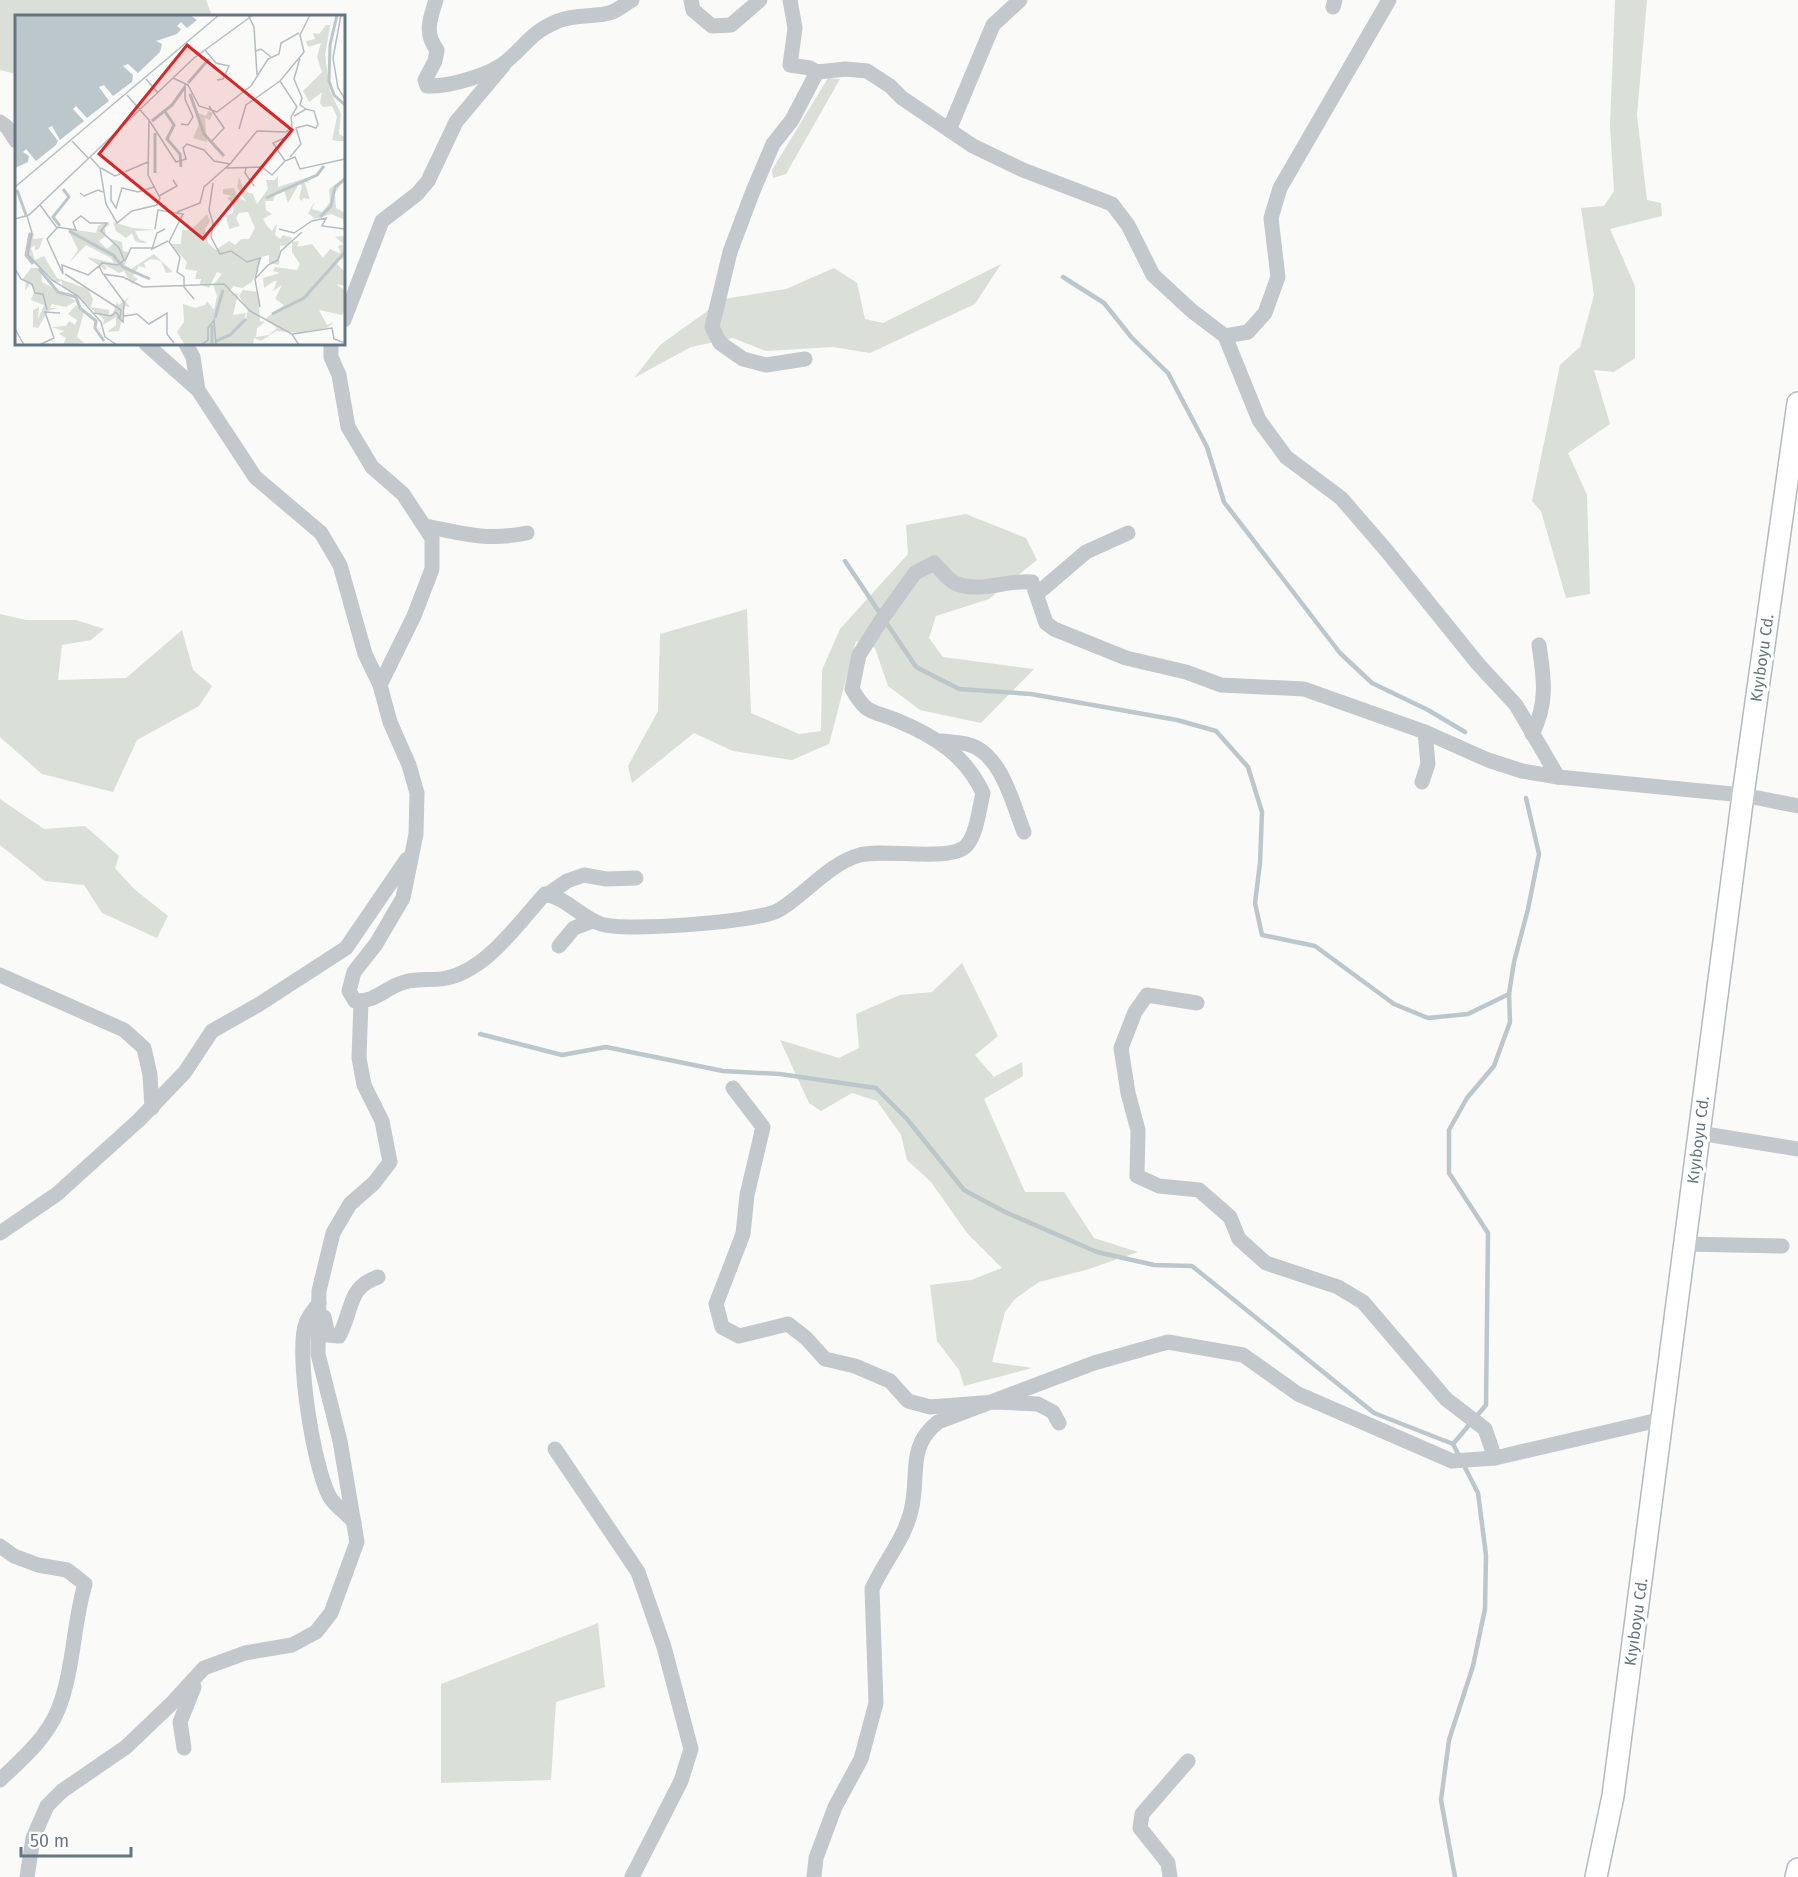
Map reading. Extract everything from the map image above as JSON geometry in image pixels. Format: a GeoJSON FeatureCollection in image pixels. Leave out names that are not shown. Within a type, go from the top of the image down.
{"type":"FeatureCollection","features":[{"type":"Feature","properties":{"kind":"street"},"geometry":{"type":"LineString","coordinates":[[436,0],[428,24],[429,40],[437,50],[435,61],[425,80],[427,86],[442,87],[475,76],[507,61]]}},
{"type":"Feature","properties":{"kind":"street"},"geometry":{"type":"LineString","coordinates":[[345,317],[382,221],[417,194],[428,181],[456,122],[531,34],[579,14],[611,12],[632,0]]}},
{"type":"Feature","properties":{"kind":"street"},"geometry":{"type":"LineString","coordinates":[[691,0],[693,10],[712,26],[732,25],[760,0]]}},
{"type":"Feature","properties":{"kind":"street"},"geometry":{"type":"LineString","coordinates":[[790,0],[795,28],[790,65],[810,68],[817,72],[846,69],[867,71],[973,146],[1023,170],[1112,204],[1128,225],[1154,275],[1192,311],[1225,336],[1258,420],[1286,457],[1341,498],[1478,664],[1516,705],[1558,777]]}},
{"type":"Feature","properties":{"kind":"street"},"geometry":{"type":"LineString","coordinates":[[949,130],[993,25],[1020,0]]}},
{"type":"Feature","properties":{"kind":"street"},"geometry":{"type":"LineString","coordinates":[[1225,336],[1248,332],[1264,313],[1278,278],[1270,218],[1280,189],[1389,0]]}},
{"type":"Feature","properties":{"kind":"street"},"geometry":{"type":"LineString","coordinates":[[805,359],[766,365],[743,359],[720,343],[712,327],[730,252],[753,190],[773,144],[792,120],[817,72]]}},
{"type":"Feature","properties":{"kind":"street"},"geometry":{"type":"LineString","coordinates":[[0,122],[7,127],[15,139]]}},
{"type":"Feature","properties":{"kind":"street"},"geometry":{"type":"LineString","coordinates":[[147,345],[198,390],[255,477],[321,533],[340,565],[365,654],[380,685],[390,722],[409,765],[417,793],[416,834],[402,898],[376,944],[354,972],[350,991],[355,1001],[368,1002],[384,991],[405,982],[447,978],[470,970],[547,895],[567,881],[584,875],[606,879],[636,878]]}},
{"type":"Feature","properties":{"kind":"street"},"geometry":{"type":"LineString","coordinates":[[187,345],[193,357],[198,390]]}},
{"type":"Feature","properties":{"kind":"street"},"geometry":{"type":"LineString","coordinates":[[331,345],[331,357],[339,375],[348,427],[372,467],[403,494],[432,538],[432,569],[414,616],[380,685]]}},
{"type":"Feature","properties":{"kind":"street","name":"Kıyıboyu Cd."},"geometry":{"type":"LineString","coordinates":[[1596,1877],[1613,1796],[1743,795],[1798,403]]}},
{"type":"Feature","properties":{"kind":"street"},"geometry":{"type":"LineString","coordinates":[[426,526],[480,538],[503,538],[527,532]]}},
{"type":"Feature","properties":{"kind":"street"},"geometry":{"type":"LineString","coordinates":[[1038,593],[1086,552],[1128,533]]}},
{"type":"Feature","properties":{"kind":"street"},"geometry":{"type":"LineString","coordinates":[[547,895],[554,896],[603,925],[636,926],[742,921],[777,910],[831,870],[859,855],[887,852],[954,853],[966,845],[983,793],[974,772],[957,753],[894,720],[878,717],[861,705],[852,689],[859,655],[904,586],[915,573],[934,563],[954,583],[982,587],[1017,580],[1032,582],[1038,593],[1046,623],[1054,629],[1126,658],[1186,672],[1221,685],[1304,689],[1425,732],[1499,764],[1522,771],[1558,777],[1743,795],[1798,806]]}},
{"type":"Feature","properties":{"kind":"street"},"geometry":{"type":"LineString","coordinates":[[1532,734],[1541,717],[1545,697],[1539,645]]}},
{"type":"Feature","properties":{"kind":"street"},"geometry":{"type":"LineString","coordinates":[[1422,782],[1428,764],[1425,732]]}},
{"type":"Feature","properties":{"kind":"street"},"geometry":{"type":"LineString","coordinates":[[933,740],[972,745],[991,760],[1004,782],[1024,832]]}},
{"type":"Feature","properties":{"kind":"street"},"geometry":{"type":"LineString","coordinates":[[0,1233],[57,1194],[152,1108],[185,1072],[212,1031],[346,948],[409,858]]}},
{"type":"Feature","properties":{"kind":"street"},"geometry":{"type":"LineString","coordinates":[[559,946],[574,928],[593,921]]}},
{"type":"Feature","properties":{"kind":"street"},"geometry":{"type":"LineString","coordinates":[[0,975],[124,1030],[144,1048],[150,1075],[152,1108]]}},
{"type":"Feature","properties":{"kind":"street"},"geometry":{"type":"LineString","coordinates":[[1197,1003],[1147,995],[1135,1012],[1121,1048],[1128,1093],[1138,1130],[1137,1176],[1159,1186],[1199,1190],[1230,1217],[1239,1239],[1266,1263],[1338,1287],[1363,1302],[1446,1399],[1485,1429],[1495,1458]]}},
{"type":"Feature","properties":{"kind":"street"},"geometry":{"type":"LineString","coordinates":[[27,1877],[33,1838],[47,1806],[62,1791],[126,1747],[171,1704],[204,1668],[245,1653],[292,1645],[316,1632],[331,1613],[357,1542],[340,1441],[318,1354],[319,1297],[333,1233],[350,1204],[374,1183],[390,1162],[382,1121],[364,1085],[362,1076],[359,1058],[361,1002]]}},
{"type":"Feature","properties":{"kind":"street"},"geometry":{"type":"LineString","coordinates":[[733,1088],[763,1127],[747,1195],[743,1234],[716,1304],[722,1327],[739,1336],[788,1324],[806,1338],[825,1359],[855,1366],[890,1381],[908,1401],[930,1407],[995,1402],[1038,1404],[1053,1412],[1059,1423]]}},
{"type":"Feature","properties":{"kind":"street"},"geometry":{"type":"LineString","coordinates":[[1699,1133],[1798,1149]]}},
{"type":"Feature","properties":{"kind":"street"},"geometry":{"type":"LineString","coordinates":[[1685,1244],[1782,1246]]}},
{"type":"Feature","properties":{"kind":"street"},"geometry":{"type":"LineString","coordinates":[[319,1297],[328,1335],[339,1336],[357,1288],[378,1277]]}},
{"type":"Feature","properties":{"kind":"street"},"geometry":{"type":"LineString","coordinates":[[319,1297],[306,1323],[302,1348],[314,1454],[321,1478],[332,1499],[354,1522]]}},
{"type":"Feature","properties":{"kind":"street"},"geometry":{"type":"LineString","coordinates":[[814,1877],[816,1858],[835,1807],[861,1759],[876,1703],[872,1589],[878,1575],[900,1542],[911,1510],[917,1450],[926,1432],[938,1422],[1094,1363],[1168,1342],[1243,1355],[1298,1394],[1452,1461],[1495,1458],[1663,1419]]}},
{"type":"Feature","properties":{"kind":"street"},"geometry":{"type":"LineString","coordinates":[[555,1449],[638,1572],[664,1647],[691,1749],[681,1781],[633,1876]]}},
{"type":"Feature","properties":{"kind":"street"},"geometry":{"type":"LineString","coordinates":[[0,1546],[14,1556],[38,1565],[67,1570],[85,1584],[76,1615],[68,1669],[58,1710],[35,1748],[0,1780]]}},
{"type":"Feature","properties":{"kind":"street"},"geometry":{"type":"LineString","coordinates":[[184,1748],[180,1722],[187,1701],[204,1668]]}},
{"type":"Feature","properties":{"kind":"street"},"geometry":{"type":"LineString","coordinates":[[1170,1877],[1168,1863],[1140,1828],[1142,1814],[1188,1761]]}},
{"type":"Feature","properties":{"kind":"street"},"geometry":{"type":"LineString","coordinates":[[1796,1877],[1798,1869]]}},
{"type":"Feature","properties":{"kind":"shaded area"},"geometry":{"type":"Polygon","coordinates":[[[0,0],[206,0],[212,15],[15,15],[15,74],[0,70],[0,0]]]}},
{"type":"Feature","properties":{"kind":"shaded area"},"geometry":{"type":"Polygon","coordinates":[[[1615,0],[1647,0],[1637,115],[1647,200],[1661,203],[1662,216],[1610,229],[1635,286],[1635,358],[1614,372],[1594,370],[1610,424],[1568,453],[1587,495],[1590,594],[1566,598],[1541,511],[1532,501],[1560,365],[1580,347],[1594,295],[1581,208],[1604,206],[1614,191],[1610,126],[1615,0]]]}},
{"type":"Feature","properties":{"kind":"shaded area"},"geometry":{"type":"Polygon","coordinates":[[[828,78],[840,79],[786,174],[773,178],[772,170],[828,78]]]}},
{"type":"Feature","properties":{"kind":"shaded area"},"geometry":{"type":"Polygon","coordinates":[[[1001,264],[975,304],[870,353],[833,347],[766,351],[733,338],[691,347],[634,378],[660,345],[724,299],[786,289],[834,268],[857,283],[865,319],[883,323],[1001,264]]]}},
{"type":"Feature","properties":{"kind":"shaded area"},"geometry":{"type":"Polygon","coordinates":[[[966,514],[1026,538],[1037,560],[989,599],[936,616],[929,638],[943,657],[1034,669],[981,723],[920,710],[888,686],[875,648],[856,641],[829,744],[792,760],[733,751],[694,733],[632,783],[628,766],[658,711],[660,634],[747,609],[751,713],[799,734],[821,731],[822,670],[840,629],[908,554],[906,525],[966,514]]]}},
{"type":"Feature","properties":{"kind":"shaded area"},"geometry":{"type":"Polygon","coordinates":[[[0,614],[26,620],[76,620],[104,629],[91,640],[62,645],[58,680],[126,678],[182,630],[193,670],[212,686],[199,706],[137,740],[113,792],[42,774],[0,737],[0,614]]]}},
{"type":"Feature","properties":{"kind":"shaded area"},"geometry":{"type":"Polygon","coordinates":[[[0,799],[44,829],[85,826],[119,856],[115,868],[134,889],[168,916],[157,938],[102,913],[84,885],[45,881],[0,845],[0,799]]]}},
{"type":"Feature","properties":{"kind":"shaded area"},"geometry":{"type":"Polygon","coordinates":[[[962,963],[998,1036],[975,1055],[994,1077],[1022,1062],[1023,1076],[984,1099],[1025,1192],[1064,1192],[1094,1238],[1138,1252],[1086,1270],[1039,1282],[1015,1299],[1005,1312],[992,1362],[1032,1368],[964,1386],[959,1370],[937,1341],[930,1285],[971,1280],[1002,1268],[967,1233],[931,1182],[907,1160],[901,1135],[877,1101],[852,1093],[821,1111],[809,1103],[780,1040],[839,1058],[859,1048],[856,1014],[900,995],[932,992],[962,963]]]}},
{"type":"Feature","properties":{"kind":"shaded area"},"geometry":{"type":"Polygon","coordinates":[[[598,1623],[605,1687],[556,1702],[551,1780],[441,1783],[441,1684],[598,1623]]]}},
{"type":"Feature","properties":{"kind":"waterway"},"geometry":{"type":"LineString","coordinates":[[1063,277],[1104,303],[1132,338],[1168,373],[1207,447],[1224,502],[1340,653],[1372,683],[1428,710],[1465,732]]}},
{"type":"Feature","properties":{"kind":"waterway"},"geometry":{"type":"LineString","coordinates":[[845,561],[916,667],[959,689],[1031,694],[1177,720],[1216,731],[1248,767],[1262,812],[1260,863],[1255,903],[1262,935],[1315,946],[1394,1004],[1428,1018],[1468,1014],[1509,994]]}},
{"type":"Feature","properties":{"kind":"waterway"},"geometry":{"type":"LineString","coordinates":[[1455,1877],[1441,1800],[1449,1740],[1473,1666],[1485,1609],[1486,1555],[1478,1493],[1453,1444],[1486,1405],[1488,1233],[1449,1173],[1449,1130],[1467,1098],[1494,1066],[1510,1022],[1509,994],[1514,962],[1539,854],[1526,798]]}},
{"type":"Feature","properties":{"kind":"waterway"},"geometry":{"type":"LineString","coordinates":[[480,1034],[562,1055],[606,1047],[723,1071],[780,1074],[876,1088],[907,1119],[964,1190],[1005,1212],[1097,1252],[1154,1265],[1192,1266],[1374,1413],[1453,1444]]}}]}
